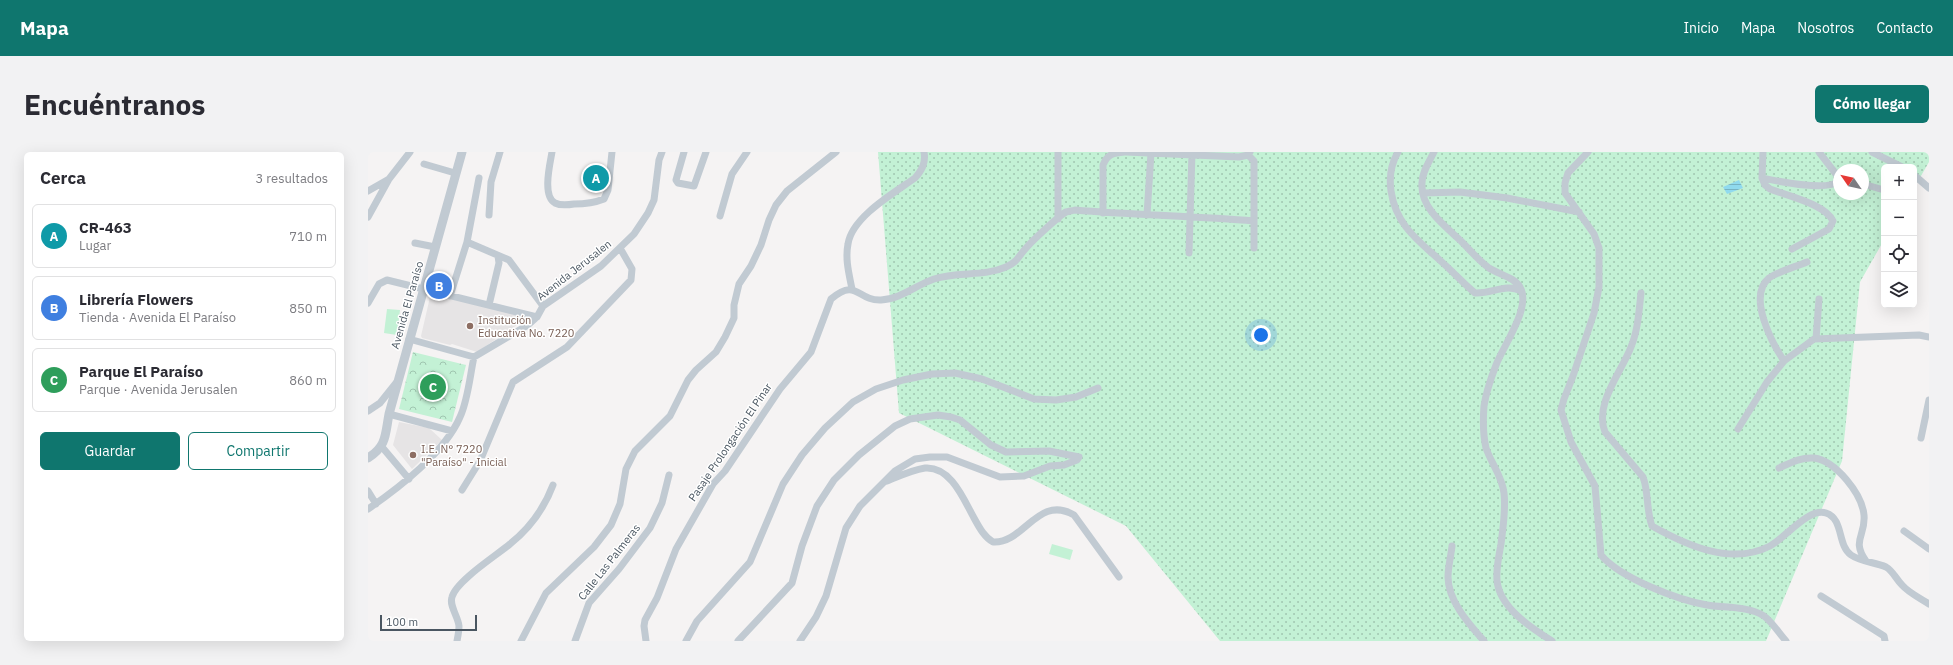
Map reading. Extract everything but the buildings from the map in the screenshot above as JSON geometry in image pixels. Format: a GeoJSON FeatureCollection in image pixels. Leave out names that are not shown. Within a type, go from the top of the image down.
{"type":"FeatureCollection","features":[{"type":"Feature","properties":{"kind":"street"},"geometry":{"type":"LineString","coordinates":[[368,217],[389,179],[410,152]]}},
{"type":"Feature","properties":{"kind":"street","name":"Avenida El Paraíso"},"geometry":{"type":"LineString","coordinates":[[382,447],[389,414],[409,339],[462,152]]}},
{"type":"Feature","properties":{"kind":"street"},"geometry":{"type":"LineString","coordinates":[[489,215],[491,182],[500,152]]}},
{"type":"Feature","properties":{"kind":"street"},"geometry":{"type":"LineString","coordinates":[[552,152],[548,179],[549,194],[552,201],[561,205],[595,203],[604,199],[608,190],[612,152]]}},
{"type":"Feature","properties":{"kind":"street","name":"Avenida Jerusalen"},"geometry":{"type":"LineString","coordinates":[[474,357],[528,325],[537,317],[543,306],[601,266],[634,234],[648,213],[654,200],[659,160],[662,152]]}},
{"type":"Feature","properties":{"kind":"street"},"geometry":{"type":"LineString","coordinates":[[684,152],[676,180],[678,183],[692,186],[695,184],[706,152]]}},
{"type":"Feature","properties":{"kind":"street"},"geometry":{"type":"LineString","coordinates":[[720,216],[732,174],[747,152]]}},
{"type":"Feature","properties":{"kind":"street"},"geometry":{"type":"LineString","coordinates":[[521,641],[546,593],[594,547],[611,525],[620,504],[626,469],[635,451],[670,416],[688,380],[696,370],[716,352],[725,337],[734,318],[734,305],[739,284],[751,266],[761,245],[769,220],[776,205],[787,191],[836,152]]}},
{"type":"Feature","properties":{"kind":"street"},"geometry":{"type":"LineString","coordinates":[[924,152],[924,166],[918,175],[859,221],[852,231],[848,243],[847,261],[852,289],[878,300],[890,299],[932,279],[948,275],[991,273],[1007,266],[1021,257],[1027,247],[1066,212],[1075,210],[1103,213],[1189,216],[1254,221]]}},
{"type":"Feature","properties":{"kind":"street"},"geometry":{"type":"LineString","coordinates":[[1058,152],[1058,219]]}},
{"type":"Feature","properties":{"kind":"street"},"geometry":{"type":"LineString","coordinates":[[1398,152],[1391,169],[1390,181],[1393,202],[1398,216],[1412,235],[1475,293],[1514,287],[1521,291]]}},
{"type":"Feature","properties":{"kind":"street"},"geometry":{"type":"LineString","coordinates":[[1434,152],[1423,174],[1423,193],[1431,210],[1443,226],[1490,268],[1513,280],[1520,287],[1521,291],[1522,296],[1519,319],[1496,364],[1488,388],[1484,405],[1484,435],[1486,447],[1502,484],[1504,494],[1505,517],[1497,564],[1497,581],[1502,596],[1521,619],[1552,641]]}},
{"type":"Feature","properties":{"kind":"street"},"geometry":{"type":"LineString","coordinates":[[1588,152],[1568,173],[1565,183],[1565,193],[1580,212],[1594,234],[1599,248],[1599,287],[1594,313],[1561,410],[1571,442],[1595,486],[1601,555],[1605,560],[1628,575],[1657,590],[1706,605],[1733,608],[1764,616],[1786,641]]}},
{"type":"Feature","properties":{"kind":"street"},"geometry":{"type":"LineString","coordinates":[[1763,152],[1762,178],[1766,186],[1770,189],[1816,205],[1830,214],[1833,221],[1829,229],[1792,249]]}},
{"type":"Feature","properties":{"kind":"street"},"geometry":{"type":"LineString","coordinates":[[1820,152],[1833,170]]}},
{"type":"Feature","properties":{"kind":"street"},"geometry":{"type":"LineString","coordinates":[[1872,152],[1896,164]]}},
{"type":"Feature","properties":{"kind":"street"},"geometry":{"type":"LineString","coordinates":[[1103,213],[1103,165],[1106,158],[1111,153],[1192,154],[1239,157],[1249,153],[1254,161],[1254,248]]}},
{"type":"Feature","properties":{"kind":"street"},"geometry":{"type":"LineString","coordinates":[[1147,215],[1151,153]]}},
{"type":"Feature","properties":{"kind":"street"},"geometry":{"type":"LineString","coordinates":[[1189,253],[1192,154]]}},
{"type":"Feature","properties":{"kind":"street"},"geometry":{"type":"LineString","coordinates":[[424,164],[455,173]]}},
{"type":"Feature","properties":{"kind":"street"},"geometry":{"type":"LineString","coordinates":[[1917,177],[1929,188]]}},
{"type":"Feature","properties":{"kind":"street"},"geometry":{"type":"LineString","coordinates":[[450,296],[467,242],[479,178]]}},
{"type":"Feature","properties":{"kind":"street"},"geometry":{"type":"LineString","coordinates":[[1762,178],[1800,184],[1833,184]]}},
{"type":"Feature","properties":{"kind":"street"},"geometry":{"type":"LineString","coordinates":[[368,191],[389,179]]}},
{"type":"Feature","properties":{"kind":"street"},"geometry":{"type":"LineString","coordinates":[[1869,186],[1881,189]]}},
{"type":"Feature","properties":{"kind":"street"},"geometry":{"type":"LineString","coordinates":[[1423,193],[1460,192],[1507,198],[1580,212]]}},
{"type":"Feature","properties":{"kind":"street"},"geometry":{"type":"LineString","coordinates":[[467,242],[509,260],[543,306]]}},
{"type":"Feature","properties":{"kind":"street"},"geometry":{"type":"LineString","coordinates":[[415,243],[435,248]]}},
{"type":"Feature","properties":{"kind":"street"},"geometry":{"type":"LineString","coordinates":[[462,490],[480,461],[513,382],[567,347],[631,280],[632,269],[620,248]]}},
{"type":"Feature","properties":{"kind":"street"},"geometry":{"type":"LineString","coordinates":[[489,306],[499,263],[498,256]]}},
{"type":"Feature","properties":{"kind":"street"},"geometry":{"type":"LineString","coordinates":[[1784,361],[1775,348],[1761,314],[1760,306],[1764,286],[1771,277],[1806,262]]}},
{"type":"Feature","properties":{"kind":"street"},"geometry":{"type":"LineString","coordinates":[[368,303],[379,284],[387,280],[537,317]]}},
{"type":"Feature","properties":{"kind":"street","name":"Pasaje Prolongación El Pinar"},"geometry":{"type":"LineString","coordinates":[[646,638],[644,626],[645,620],[657,598],[676,549],[704,497],[725,471],[780,389],[811,352],[831,298],[845,289],[852,289]]}},
{"type":"Feature","properties":{"kind":"street"},"geometry":{"type":"LineString","coordinates":[[1641,293],[1635,335],[1631,347],[1604,403],[1602,426],[1605,432],[1643,477],[1646,485],[1648,514],[1652,526],[1687,544],[1701,549],[1721,553],[1742,553],[1771,546],[1810,515],[1818,511],[1827,513],[1836,520],[1845,548],[1851,555],[1866,562],[1887,568],[1907,590],[1929,604]]}},
{"type":"Feature","properties":{"kind":"street"},"geometry":{"type":"LineString","coordinates":[[1816,338],[1819,299]]}},
{"type":"Feature","properties":{"kind":"street"},"geometry":{"type":"LineString","coordinates":[[1738,429],[1767,382],[1784,361],[1798,349],[1816,338],[1919,335],[1929,337]]}},
{"type":"Feature","properties":{"kind":"street"},"geometry":{"type":"LineString","coordinates":[[368,509],[409,479],[448,438],[461,416],[474,357],[409,339]]}},
{"type":"Feature","properties":{"kind":"street"},"geometry":{"type":"LineString","coordinates":[[686,641],[697,621],[750,562],[783,484],[802,455],[825,428],[853,402],[876,389],[903,380],[932,374],[955,374],[982,379],[1034,399],[1056,400],[1076,397],[1098,388]]}},
{"type":"Feature","properties":{"kind":"street"},"geometry":{"type":"LineString","coordinates":[[368,411],[380,403],[398,381]]}},
{"type":"Feature","properties":{"kind":"street"},"geometry":{"type":"LineString","coordinates":[[1921,438],[1929,400]]}},
{"type":"Feature","properties":{"kind":"street"},"geometry":{"type":"LineString","coordinates":[[389,414],[452,430]]}},
{"type":"Feature","properties":{"kind":"street"},"geometry":{"type":"LineString","coordinates":[[738,641],[792,583],[802,546],[817,506],[834,480],[858,456],[895,426],[910,419],[938,415],[951,417],[960,420],[991,444],[1006,452],[1049,451],[1079,457],[1077,460],[1064,465],[1050,466],[1024,476],[1000,477],[947,457],[930,456],[915,459],[895,471],[860,506],[846,528],[826,596],[816,617],[800,641]]}},
{"type":"Feature","properties":{"kind":"street"},"geometry":{"type":"LineString","coordinates":[[368,458],[382,447],[409,479]]}},
{"type":"Feature","properties":{"kind":"street"},"geometry":{"type":"LineString","coordinates":[[1779,468],[1800,459],[1815,458],[1833,467],[1844,476],[1855,491],[1863,508],[1865,517],[1858,547],[1866,562]]}},
{"type":"Feature","properties":{"kind":"street"},"geometry":{"type":"LineString","coordinates":[[883,482],[926,468],[937,470],[948,477],[959,491],[984,535],[993,542],[1008,539],[1039,515],[1048,511],[1069,512],[1074,515],[1119,577]]}},
{"type":"Feature","properties":{"kind":"street","name":"Calle Las Palmeras"},"geometry":{"type":"LineString","coordinates":[[575,641],[589,603],[619,569],[650,528],[662,503],[669,475]]}},
{"type":"Feature","properties":{"kind":"street"},"geometry":{"type":"LineString","coordinates":[[457,641],[459,625],[451,602],[452,595],[456,588],[490,558],[510,544],[527,529],[538,516],[553,485]]}},
{"type":"Feature","properties":{"kind":"street"},"geometry":{"type":"LineString","coordinates":[[368,491],[376,504]]}},
{"type":"Feature","properties":{"kind":"street"},"geometry":{"type":"LineString","coordinates":[[1904,531],[1929,549]]}},
{"type":"Feature","properties":{"kind":"street"},"geometry":{"type":"LineString","coordinates":[[1452,546],[1448,577],[1449,586],[1464,616],[1484,641]]}},
{"type":"Feature","properties":{"kind":"street"},"geometry":{"type":"LineString","coordinates":[[1821,596],[1884,636],[1885,641]]}},
{"type":"Feature","properties":{"kind":"shaded area","name":"Institución Educativa No. 7220"},"geometry":{"type":"Polygon","coordinates":[[[433,293],[530,316],[477,352],[452,344],[450,345],[422,338],[421,336],[430,297],[433,293]]]}},
{"type":"Feature","properties":{"kind":"shaded area","name":"I.E. N° 7220 \"Paraíso\" - Inicial"},"geometry":{"type":"Polygon","coordinates":[[[399,422],[429,428],[442,440],[412,469],[393,445],[399,422]]]}},
{"type":"Feature","properties":{"kind":"green space"},"geometry":{"type":"Polygon","coordinates":[[[878,152],[1929,152],[1929,162],[1917,183],[1917,164],[1881,164],[1881,245],[1860,282],[1842,461],[1766,641],[1220,641],[1126,526],[899,413],[878,152]]]}},
{"type":"Feature","properties":{"kind":"green space"},"geometry":{"type":"Polygon","coordinates":[[[387,309],[400,310],[397,335],[384,333],[387,309]]]}},
{"type":"Feature","properties":{"kind":"green space"},"geometry":{"type":"Polygon","coordinates":[[[413,352],[466,365],[452,422],[399,409],[413,352]]]}},
{"type":"Feature","properties":{"kind":"green space"},"geometry":{"type":"Polygon","coordinates":[[[1052,544],[1073,550],[1070,560],[1049,554],[1052,544]]]}},
{"type":"Feature","properties":{"kind":"water"},"geometry":{"type":"Polygon","coordinates":[[[1739,180],[1743,188],[1727,194],[1723,187],[1739,180]]]}},
{"type":"Feature","properties":{"kind":"place","name":"CR-463"},"geometry":{"type":"Point","coordinates":[596,178]}},
{"type":"Feature","properties":{"kind":"place","name":"Librería Flowers"},"geometry":{"type":"Point","coordinates":[439,286]}},
{"type":"Feature","properties":{"kind":"place","name":"Institución Educativa No. 7220"},"geometry":{"type":"Point","coordinates":[470,326]}},
{"type":"Feature","properties":{"kind":"place","name":"Parque El Paraíso"},"geometry":{"type":"Point","coordinates":[433,387]}},
{"type":"Feature","properties":{"kind":"place","name":"I.E. N° 7220 \"Paraíso\" - Inicial"},"geometry":{"type":"Point","coordinates":[413,455]}}]}
